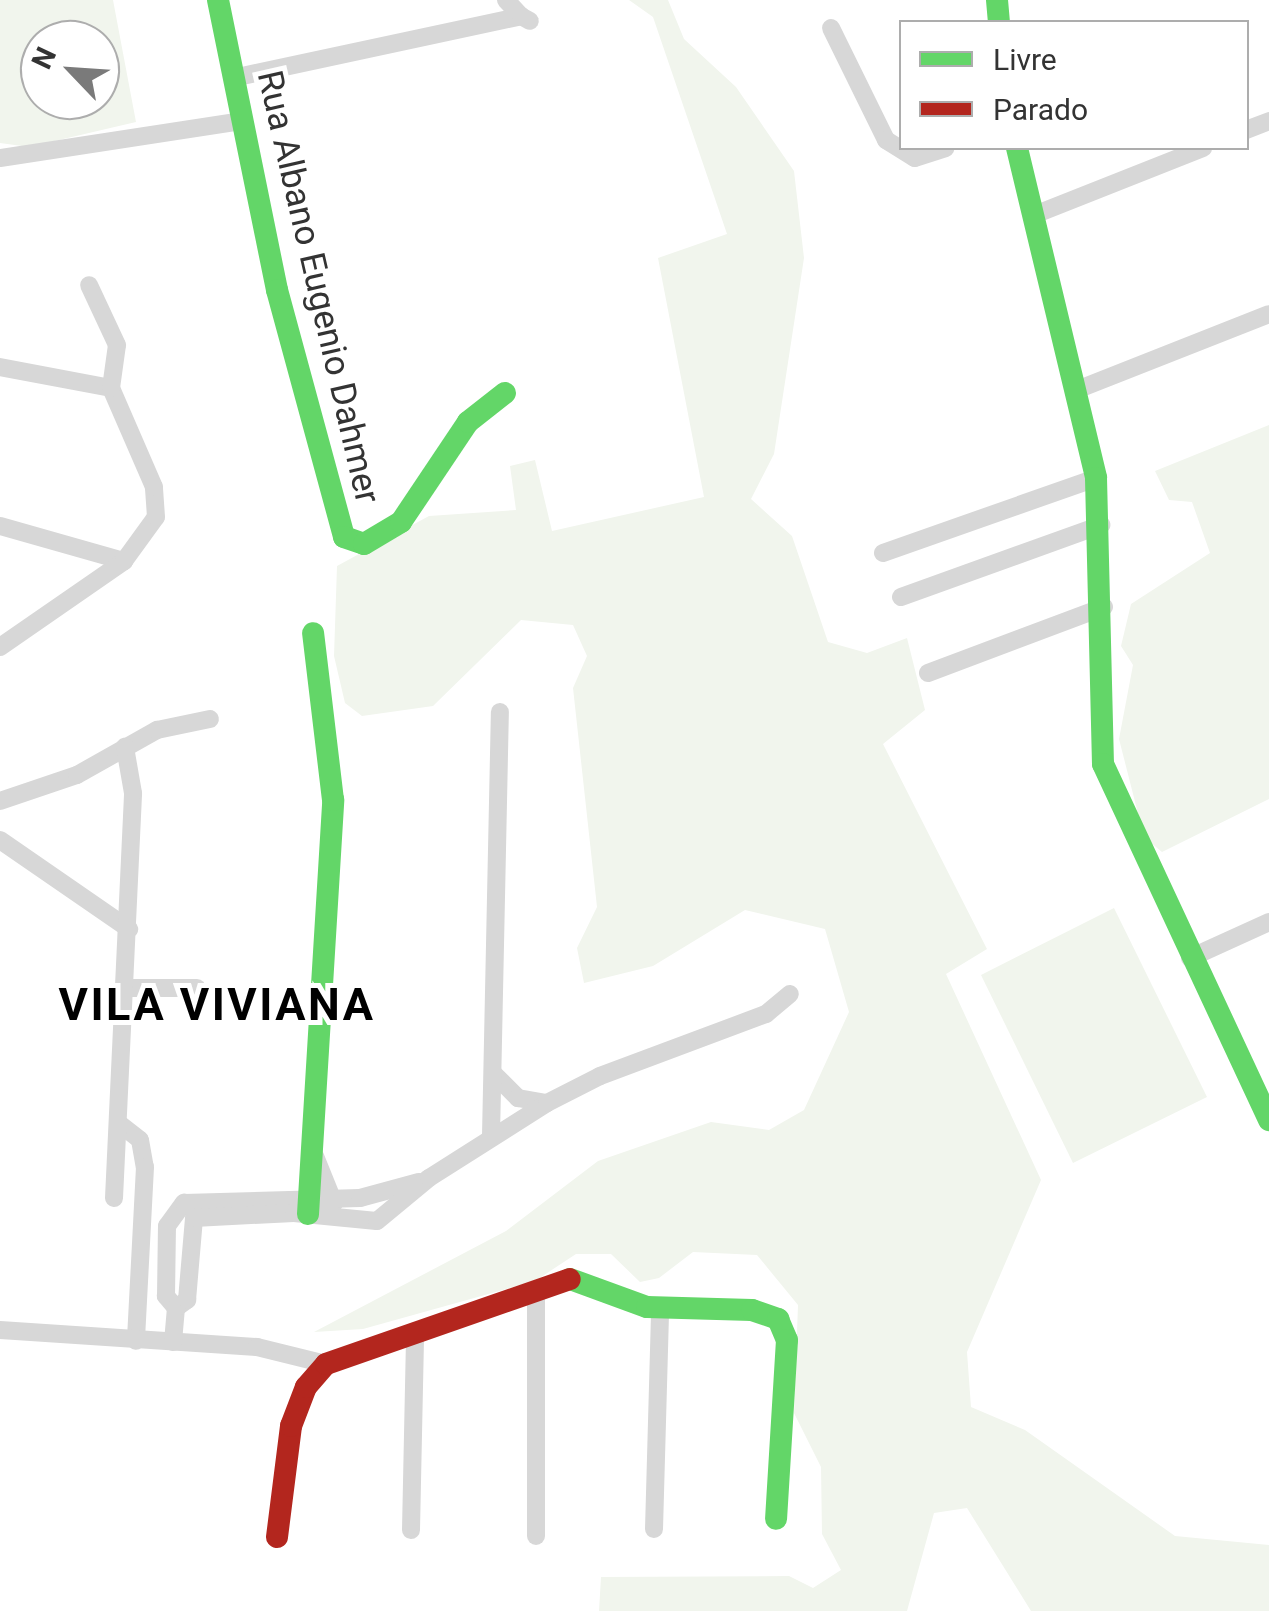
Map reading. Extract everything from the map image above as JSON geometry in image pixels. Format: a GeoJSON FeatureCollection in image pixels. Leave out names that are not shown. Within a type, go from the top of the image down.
{"type":"FeatureCollection","features":[{"type":"Feature","properties":{"kind":"street","name":"Rua Albano Eugenio Dahmer"},"geometry":{"type":"LineString","coordinates":[[218,0],[276,290],[344,537],[364,544],[401,522],[468,422],[504,393]]}},
{"type":"Feature","properties":{"kind":"street"},"geometry":{"type":"LineString","coordinates":[[232,78],[525,19],[506,0]]}},
{"type":"Feature","properties":{"kind":"street"},"geometry":{"type":"LineString","coordinates":[[832,28],[886,140],[899,148]]}},
{"type":"Feature","properties":{"kind":"street"},"geometry":{"type":"LineString","coordinates":[[0,158],[241,121]]}},
{"type":"Feature","properties":{"kind":"street"},"geometry":{"type":"LineString","coordinates":[[902,150],[915,158],[939,150]]}},
{"type":"Feature","properties":{"kind":"street"},"geometry":{"type":"LineString","coordinates":[[1018,150],[1079,389],[1096,478],[1104,607],[1103,764],[1190,958],[1269,1120]]}},
{"type":"Feature","properties":{"kind":"street"},"geometry":{"type":"LineString","coordinates":[[1034,215],[1198,150]]}},
{"type":"Feature","properties":{"kind":"street"},"geometry":{"type":"LineString","coordinates":[[0,647],[124,561],[153,528],[156,497],[111,388],[117,346],[89,286]]}},
{"type":"Feature","properties":{"kind":"street"},"geometry":{"type":"LineString","coordinates":[[1079,389],[1269,314]]}},
{"type":"Feature","properties":{"kind":"street"},"geometry":{"type":"LineString","coordinates":[[0,367],[111,388]]}},
{"type":"Feature","properties":{"kind":"street"},"geometry":{"type":"LineString","coordinates":[[883,553],[1096,478]]}},
{"type":"Feature","properties":{"kind":"street"},"geometry":{"type":"LineString","coordinates":[[902,598],[1101,525]]}},
{"type":"Feature","properties":{"kind":"street"},"geometry":{"type":"LineString","coordinates":[[0,526],[124,561]]}},
{"type":"Feature","properties":{"kind":"street"},"geometry":{"type":"LineString","coordinates":[[928,673],[1104,607]]}},
{"type":"Feature","properties":{"kind":"street"},"geometry":{"type":"LineString","coordinates":[[313,633],[333,800],[314,1210]]}},
{"type":"Feature","properties":{"kind":"street"},"geometry":{"type":"LineString","coordinates":[[491,1136],[500,712]]}},
{"type":"Feature","properties":{"kind":"street"},"geometry":{"type":"LineString","coordinates":[[0,800],[77,774],[174,724],[210,719]]}},
{"type":"Feature","properties":{"kind":"street"},"geometry":{"type":"LineString","coordinates":[[114,1198],[122,1125],[129,929],[132,792],[125,747]]}},
{"type":"Feature","properties":{"kind":"street"},"geometry":{"type":"LineString","coordinates":[[0,840],[129,929]]}},
{"type":"Feature","properties":{"kind":"street"},"geometry":{"type":"LineString","coordinates":[[1190,958],[1269,922]]}},
{"type":"Feature","properties":{"kind":"street"},"geometry":{"type":"LineString","coordinates":[[127,988],[197,988]]}},
{"type":"Feature","properties":{"kind":"street"},"geometry":{"type":"LineString","coordinates":[[176,1308],[167,1305],[166,1287],[173,1210],[184,1203],[314,1210],[376,1221],[429,1178],[547,1102],[600,1076],[766,1014],[790,994]]}},
{"type":"Feature","properties":{"kind":"street"},"geometry":{"type":"LineString","coordinates":[[495,1075],[518,1098],[547,1102]]}},
{"type":"Feature","properties":{"kind":"street"},"geometry":{"type":"LineString","coordinates":[[122,1125],[140,1140],[145,1166],[136,1341]]}},
{"type":"Feature","properties":{"kind":"street"},"geometry":{"type":"LineString","coordinates":[[315,1156],[335,1196]]}},
{"type":"Feature","properties":{"kind":"street"},"geometry":{"type":"LineString","coordinates":[[173,1342],[176,1308],[188,1286],[194,1218],[314,1210],[335,1196],[384,1193],[429,1178]]}},
{"type":"Feature","properties":{"kind":"street"},"geometry":{"type":"LineString","coordinates":[[376,1221],[384,1193]]}},
{"type":"Feature","properties":{"kind":"street"},"geometry":{"type":"LineString","coordinates":[[314,1210],[335,1196]]}},
{"type":"Feature","properties":{"kind":"street"},"geometry":{"type":"LineString","coordinates":[[277,1537],[290,1426],[306,1387],[326,1364],[580,1278],[660,1308],[752,1310],[784,1326],[776,1520]]}},
{"type":"Feature","properties":{"kind":"street"},"geometry":{"type":"LineString","coordinates":[[166,1287],[188,1286]]}},
{"type":"Feature","properties":{"kind":"street"},"geometry":{"type":"LineString","coordinates":[[536,1295],[536,1536]]}},
{"type":"Feature","properties":{"kind":"street"},"geometry":{"type":"LineString","coordinates":[[654,1528],[660,1308]]}},
{"type":"Feature","properties":{"kind":"street"},"geometry":{"type":"LineString","coordinates":[[0,1330],[268,1348],[326,1364]]}},
{"type":"Feature","properties":{"kind":"street"},"geometry":{"type":"LineString","coordinates":[[411,1530],[416,1331]]}},
{"type":"Feature","properties":{"kind":"shaded area"},"geometry":{"type":"Polygon","coordinates":[[[0,0],[113,0],[117,20],[20,20],[20,120],[120,120],[120,37],[136,122],[29,147],[0,143],[0,0]]]}},
{"type":"Feature","properties":{"kind":"shaded area"},"geometry":{"type":"Polygon","coordinates":[[[629,0],[668,0],[684,39],[736,87],[794,171],[804,258],[774,454],[751,499],[792,536],[828,642],[867,653],[907,638],[925,710],[883,744],[987,949],[946,974],[1041,1180],[967,1352],[971,1407],[1025,1430],[1175,1536],[1269,1545],[1269,1611],[1031,1611],[967,1508],[934,1513],[907,1611],[599,1611],[601,1577],[789,1576],[813,1588],[841,1570],[822,1534],[821,1467],[794,1413],[798,1305],[757,1255],[693,1252],[659,1278],[640,1282],[611,1254],[576,1254],[535,1281],[363,1329],[314,1332],[506,1231],[598,1161],[711,1122],[769,1130],[804,1110],[849,1012],[825,929],[745,910],[653,966],[584,983],[577,948],[597,907],[573,688],[587,656],[573,625],[521,620],[433,706],[362,716],[345,703],[334,656],[337,566],[429,516],[516,510],[510,466],[535,460],[552,531],[704,497],[658,258],[727,234],[653,17],[629,0]]]}},
{"type":"Feature","properties":{"kind":"shaded area"},"geometry":{"type":"Polygon","coordinates":[[[1269,425],[1269,799],[1162,852],[1144,837],[1119,739],[1133,665],[1121,646],[1131,604],[1210,553],[1192,502],[1169,500],[1155,471],[1269,425]]]}},
{"type":"Feature","properties":{"kind":"shaded area"},"geometry":{"type":"Polygon","coordinates":[[[1114,908],[1207,1097],[1073,1163],[981,975],[1114,908]]]}},
{"type":"Feature","properties":{"kind":"traffic: fast"},"geometry":{"type":"LineString","coordinates":[[218,0],[277,290],[344,537],[364,544],[401,522],[468,422],[505,393]]}},
{"type":"Feature","properties":{"kind":"traffic: fast"},"geometry":{"type":"LineString","coordinates":[[997,0],[999,20]]}},
{"type":"Feature","properties":{"kind":"traffic: fast"},"geometry":{"type":"LineString","coordinates":[[1017,150],[1096,478],[1103,764],[1269,1120]]}},
{"type":"Feature","properties":{"kind":"traffic: fast"},"geometry":{"type":"LineString","coordinates":[[308,1214],[333,800],[313,633]]}},
{"type":"Feature","properties":{"kind":"traffic: fast"},"geometry":{"type":"LineString","coordinates":[[570,1279],[647,1307],[752,1310],[778,1319],[787,1340],[776,1519]]}},
{"type":"Feature","properties":{"kind":"traffic: jam"},"geometry":{"type":"LineString","coordinates":[[277,1537],[291,1426],[306,1387],[326,1364],[570,1279]]}},
{"type":"Feature","properties":{"kind":"district","name":"VILA VIVIANA"},"geometry":{"type":"Point","coordinates":[217,1005]}}]}
